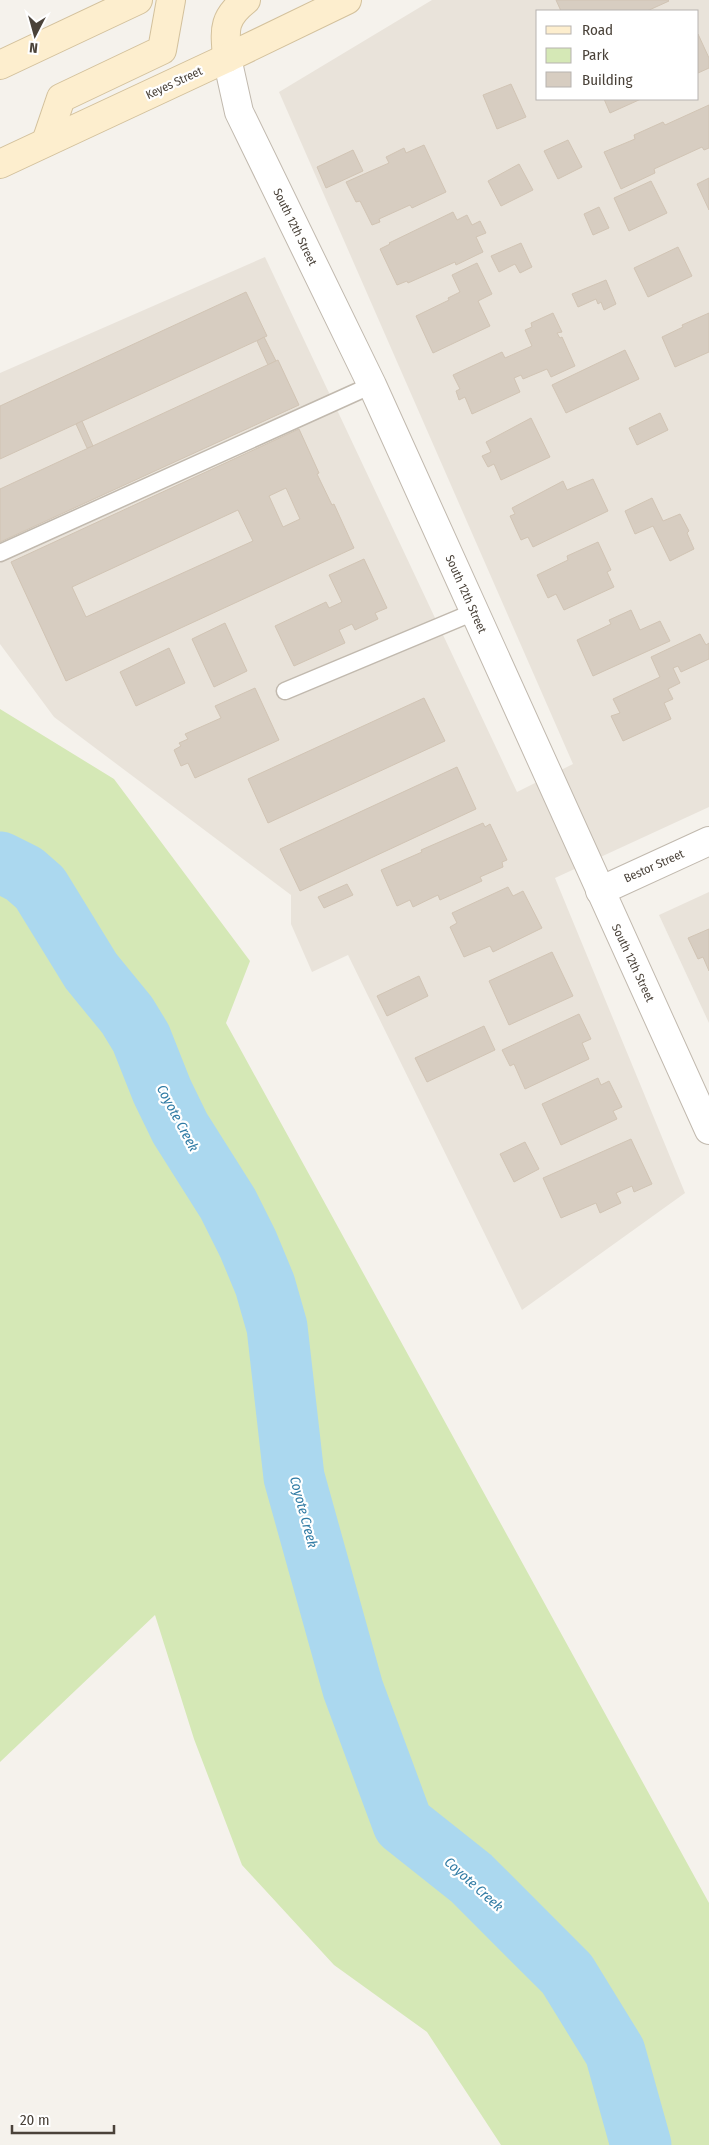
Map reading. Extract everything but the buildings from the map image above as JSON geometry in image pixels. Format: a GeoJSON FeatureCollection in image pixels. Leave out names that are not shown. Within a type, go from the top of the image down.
{"type":"FeatureCollection","features":[{"type":"Feature","properties":{"kind":"main road"},"geometry":{"type":"LineString","coordinates":[[0,65],[138,0]]}},
{"type":"Feature","properties":{"kind":"main road"},"geometry":{"type":"LineString","coordinates":[[46,142],[61,98],[162,50],[172,0]]}},
{"type":"Feature","properties":{"kind":"main road"},"geometry":{"type":"LineString","coordinates":[[228,58],[225,28],[234,10],[246,0]]}},
{"type":"Feature","properties":{"kind":"main road","name":"Keyes Street"},"geometry":{"type":"LineString","coordinates":[[0,164],[228,58],[347,0]]}},
{"type":"Feature","properties":{"kind":"street","name":"South 12th Street"},"geometry":{"type":"LineString","coordinates":[[228,58],[239,112],[372,385],[709,1130]]}},
{"type":"Feature","properties":{"kind":"street","name":"Bestor Street"},"geometry":{"type":"LineString","coordinates":[[600,891],[709,841]]}},
{"type":"Feature","properties":{"kind":"lane"},"geometry":{"type":"LineString","coordinates":[[0,554],[372,385]]}},
{"type":"Feature","properties":{"kind":"lane"},"geometry":{"type":"LineString","coordinates":[[285,691],[474,612]]}},
{"type":"Feature","properties":{"kind":"shaded area"},"geometry":{"type":"Polygon","coordinates":[[[432,0],[709,0],[709,807],[555,878],[685,1193],[522,1310],[348,955],[312,972],[291,924],[291,895],[54,717],[0,644],[0,373],[265,257],[517,792],[573,764],[279,92],[432,0]]]}},
{"type":"Feature","properties":{"kind":"shaded area"},"geometry":{"type":"Polygon","coordinates":[[[709,892],[709,1023],[659,915],[709,892]]]}},
{"type":"Feature","properties":{"kind":"green space"},"geometry":{"type":"Polygon","coordinates":[[[0,709],[114,779],[250,961],[226,1023],[709,1903],[709,2145],[501,2145],[427,2032],[334,1965],[242,1865],[194,1739],[155,1615],[0,1762],[0,709]]]}},
{"type":"Feature","properties":{"kind":"waterway","name":"Coyote Creek"},"geometry":{"type":"LineString","coordinates":[[0,862],[24,874],[40,888],[91,971],[127,1015],[141,1038],[162,1091],[180,1128],[228,1204],[248,1244],[265,1285],[277,1327],[294,1477],[353,1689],[403,1824],[471,1878],[567,1974],[615,2052],[641,2145]]}}]}
